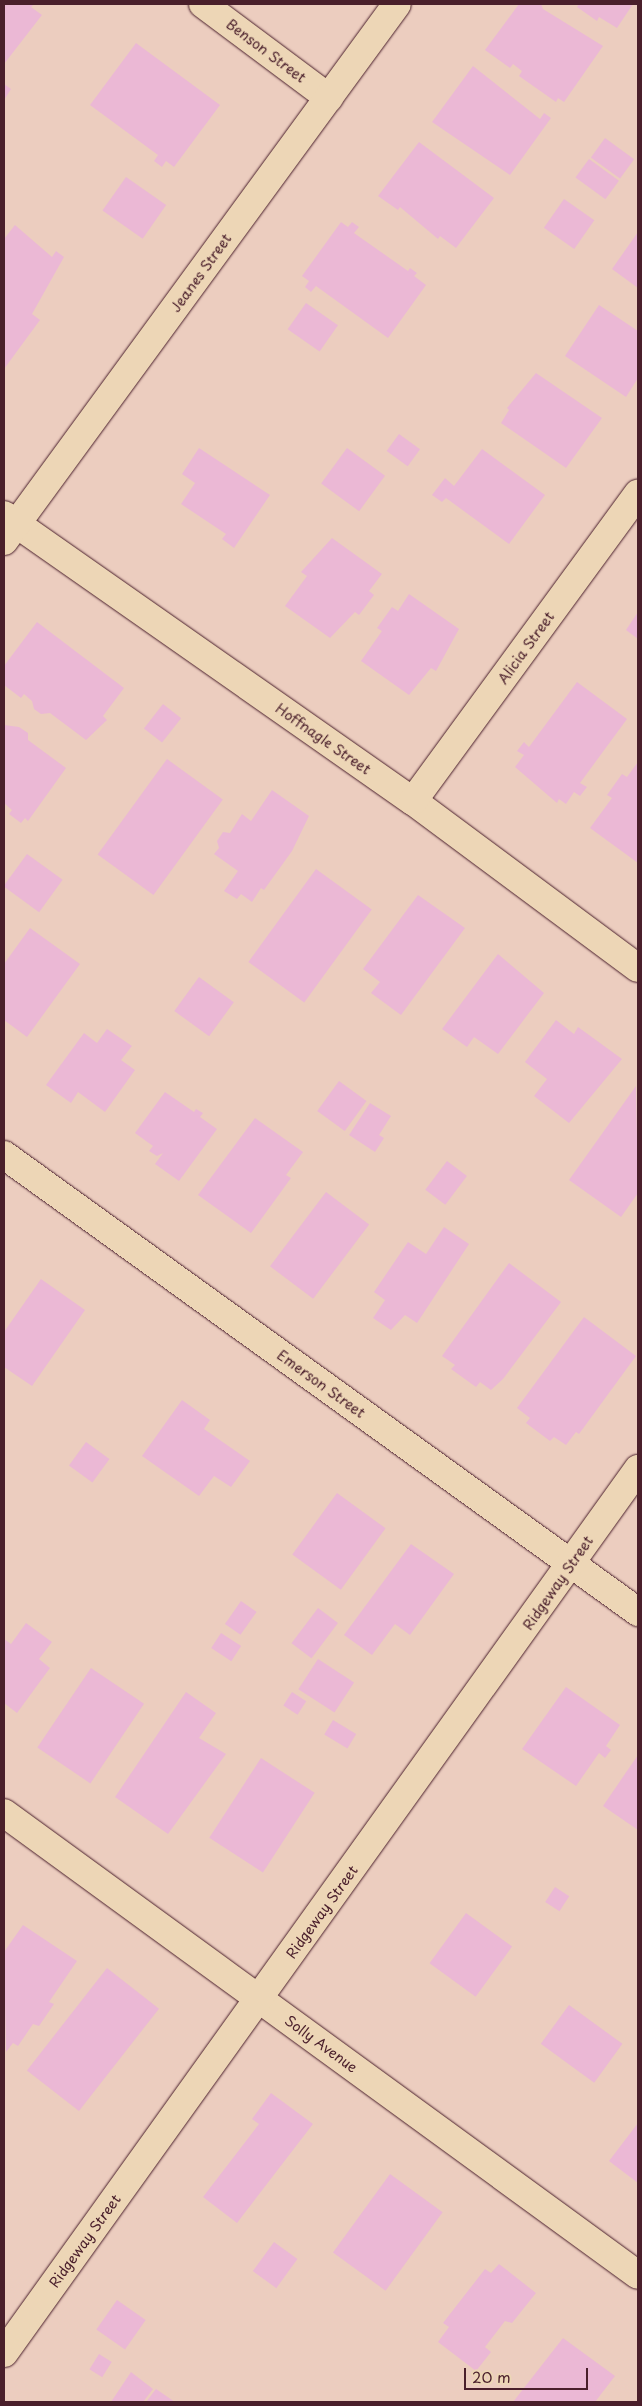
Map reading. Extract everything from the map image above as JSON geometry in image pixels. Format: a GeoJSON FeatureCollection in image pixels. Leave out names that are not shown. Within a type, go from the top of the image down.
{"type":"FeatureCollection","features":[{"type":"Feature","properties":{"kind":"street","name":"Benson Street"},"geometry":{"type":"LineString","coordinates":[[203,4],[329,98]]}},
{"type":"Feature","properties":{"kind":"street","name":"Jeanes Street"},"geometry":{"type":"LineString","coordinates":[[8,527],[329,98],[397,4]]}},
{"type":"Feature","properties":{"kind":"street","name":"Alicia Street"},"geometry":{"type":"LineString","coordinates":[[413,801],[638,494]]}},
{"type":"Feature","properties":{"kind":"street","name":"Hoffnagle Street"},"geometry":{"type":"LineString","coordinates":[[8,527],[413,801],[638,968]]}},
{"type":"Feature","properties":{"kind":"street","name":"Emerson Street"},"geometry":{"type":"LineString","coordinates":[[4,1155],[638,1612]]}},
{"type":"Feature","properties":{"kind":"street","name":"Ridgeway Street"},"geometry":{"type":"LineString","coordinates":[[4,2353],[572,1564],[638,1469]]}},
{"type":"Feature","properties":{"kind":"street","name":"Solly Avenue"},"geometry":{"type":"LineString","coordinates":[[4,1813],[638,2275]]}},
{"type":"Feature","properties":{"kind":"building"},"geometry":{"type":"Polygon","coordinates":[[[4,4],[34,4],[31,7],[42,15],[4,64],[4,4]]]}},
{"type":"Feature","properties":{"kind":"building"},"geometry":{"type":"Polygon","coordinates":[[[519,4],[541,4],[543,9],[603,46],[564,102],[558,98],[556,102],[519,76],[522,71],[513,64],[510,68],[485,50],[519,4]]]}},
{"type":"Feature","properties":{"kind":"building"},"geometry":{"type":"Polygon","coordinates":[[[579,4],[633,4],[617,28],[599,17],[597,21],[577,7],[579,4]]]}},
{"type":"Feature","properties":{"kind":"building"},"geometry":{"type":"Polygon","coordinates":[[[136,43],[220,105],[174,167],[166,161],[162,167],[154,161],[158,155],[90,105],[136,43]]]}},
{"type":"Feature","properties":{"kind":"building"},"geometry":{"type":"Polygon","coordinates":[[[473,66],[540,119],[544,113],[551,118],[510,175],[432,122],[473,66]]]}},
{"type":"Feature","properties":{"kind":"building"},"geometry":{"type":"Polygon","coordinates":[[[4,84],[11,89],[4,100],[4,84]]]}},
{"type":"Feature","properties":{"kind":"building"},"geometry":{"type":"Polygon","coordinates":[[[605,138],[634,159],[620,179],[591,157],[605,138]]]}},
{"type":"Feature","properties":{"kind":"building"},"geometry":{"type":"Polygon","coordinates":[[[419,142],[494,198],[456,248],[440,236],[438,239],[400,207],[398,210],[378,196],[419,142]]]}},
{"type":"Feature","properties":{"kind":"building"},"geometry":{"type":"Polygon","coordinates":[[[589,159],[619,181],[605,199],[575,178],[589,159]]]}},
{"type":"Feature","properties":{"kind":"building"},"geometry":{"type":"Polygon","coordinates":[[[126,177],[166,205],[143,239],[102,211],[126,177]]]}},
{"type":"Feature","properties":{"kind":"building"},"geometry":{"type":"Polygon","coordinates":[[[564,199],[594,220],[574,249],[544,228],[564,199]]]}},
{"type":"Feature","properties":{"kind":"building"},"geometry":{"type":"Polygon","coordinates":[[[341,222],[348,227],[352,222],[359,227],[354,233],[408,271],[410,268],[417,273],[414,276],[426,285],[388,338],[316,286],[311,292],[305,287],[309,281],[302,276],[341,222]]]}},
{"type":"Feature","properties":{"kind":"building"},"geometry":{"type":"Polygon","coordinates":[[[15,225],[52,257],[56,251],[64,257],[32,314],[40,320],[4,369],[4,239],[15,225]]]}},
{"type":"Feature","properties":{"kind":"building"},"geometry":{"type":"Polygon","coordinates":[[[638,232],[638,288],[612,269],[638,232]]]}},
{"type":"Feature","properties":{"kind":"building"},"geometry":{"type":"Polygon","coordinates":[[[306,303],[338,325],[320,352],[288,329],[306,303]]]}},
{"type":"Feature","properties":{"kind":"building"},"geometry":{"type":"Polygon","coordinates":[[[599,305],[638,331],[638,378],[626,397],[565,356],[599,305]]]}},
{"type":"Feature","properties":{"kind":"building"},"geometry":{"type":"Polygon","coordinates":[[[536,373],[602,418],[566,468],[501,423],[509,410],[507,408],[536,373]]]}},
{"type":"Feature","properties":{"kind":"building"},"geometry":{"type":"Polygon","coordinates":[[[399,434],[420,449],[408,466],[387,451],[399,434]]]}},
{"type":"Feature","properties":{"kind":"building"},"geometry":{"type":"Polygon","coordinates":[[[199,448],[270,495],[234,548],[222,539],[226,534],[181,504],[195,483],[182,474],[199,448]]]}},
{"type":"Feature","properties":{"kind":"building"},"geometry":{"type":"Polygon","coordinates":[[[347,448],[385,476],[359,511],[321,484],[347,448]]]}},
{"type":"Feature","properties":{"kind":"building"},"geometry":{"type":"Polygon","coordinates":[[[482,449],[545,495],[509,544],[446,498],[442,502],[432,495],[445,478],[454,486],[482,449]]]}},
{"type":"Feature","properties":{"kind":"building"},"geometry":{"type":"Polygon","coordinates":[[[332,538],[382,574],[369,591],[374,595],[359,615],[355,612],[330,638],[285,606],[307,576],[301,572],[332,538]]]}},
{"type":"Feature","properties":{"kind":"building"},"geometry":{"type":"Polygon","coordinates":[[[409,594],[459,629],[436,671],[431,668],[409,695],[361,661],[382,631],[377,628],[392,607],[398,611],[409,594]]]}},
{"type":"Feature","properties":{"kind":"building"},"geometry":{"type":"Polygon","coordinates":[[[638,612],[638,639],[626,630],[638,612]]]}},
{"type":"Feature","properties":{"kind":"building"},"geometry":{"type":"Polygon","coordinates":[[[37,622],[124,688],[103,716],[107,720],[86,740],[50,713],[41,714],[34,709],[32,701],[24,694],[21,698],[4,685],[4,666],[37,622]]]}},
{"type":"Feature","properties":{"kind":"building"},"geometry":{"type":"Polygon","coordinates":[[[577,682],[627,719],[580,783],[587,787],[580,796],[574,792],[566,804],[559,799],[557,803],[515,767],[524,755],[517,751],[524,742],[529,747],[577,682]]]}},
{"type":"Feature","properties":{"kind":"building"},"geometry":{"type":"Polygon","coordinates":[[[163,704],[181,718],[162,743],[144,728],[163,704]]]}},
{"type":"Feature","properties":{"kind":"building"},"geometry":{"type":"Polygon","coordinates":[[[4,725],[19,727],[28,733],[28,740],[66,768],[28,821],[25,818],[21,823],[9,814],[12,810],[4,803],[4,725]]]}},
{"type":"Feature","properties":{"kind":"building"},"geometry":{"type":"Polygon","coordinates":[[[167,759],[223,800],[153,895],[98,854],[167,759]]]}},
{"type":"Feature","properties":{"kind":"building"},"geometry":{"type":"Polygon","coordinates":[[[638,762],[638,863],[590,828],[612,798],[607,795],[622,774],[627,777],[638,762]]]}},
{"type":"Feature","properties":{"kind":"building"},"geometry":{"type":"Polygon","coordinates":[[[272,790],[309,816],[292,851],[264,890],[261,888],[252,902],[241,894],[237,899],[224,891],[238,871],[214,854],[219,848],[217,841],[223,832],[230,833],[242,814],[251,821],[272,790]]]}},
{"type":"Feature","properties":{"kind":"building"},"geometry":{"type":"Polygon","coordinates":[[[27,854],[63,880],[39,912],[4,887],[27,854]]]}},
{"type":"Feature","properties":{"kind":"building"},"geometry":{"type":"Polygon","coordinates":[[[316,869],[372,910],[304,1003],[248,962],[316,869]]]}},
{"type":"Feature","properties":{"kind":"building"},"geometry":{"type":"Polygon","coordinates":[[[418,895],[465,928],[401,1015],[371,993],[380,982],[363,969],[418,895]]]}},
{"type":"Feature","properties":{"kind":"building"},"geometry":{"type":"Polygon","coordinates":[[[30,928],[80,964],[27,1037],[4,1020],[4,964],[30,928]]]}},
{"type":"Feature","properties":{"kind":"building"},"geometry":{"type":"Polygon","coordinates":[[[498,954],[544,993],[498,1054],[474,1037],[467,1047],[442,1029],[498,954]]]}},
{"type":"Feature","properties":{"kind":"building"},"geometry":{"type":"Polygon","coordinates":[[[199,977],[234,1002],[209,1036],[174,1011],[199,977]]]}},
{"type":"Feature","properties":{"kind":"building"},"geometry":{"type":"Polygon","coordinates":[[[556,1020],[574,1034],[578,1027],[622,1059],[569,1123],[534,1096],[547,1079],[525,1062],[556,1020]]]}},
{"type":"Feature","properties":{"kind":"building"},"geometry":{"type":"Polygon","coordinates":[[[107,1029],[132,1046],[121,1060],[135,1070],[105,1112],[78,1092],[71,1103],[46,1085],[84,1033],[97,1043],[107,1029]]]}},
{"type":"Feature","properties":{"kind":"building"},"geometry":{"type":"Polygon","coordinates":[[[339,1081],[367,1101],[345,1131],[317,1111],[339,1081]]]}},
{"type":"Feature","properties":{"kind":"building"},"geometry":{"type":"Polygon","coordinates":[[[636,1086],[638,1193],[621,1217],[569,1180],[636,1086]]]}},
{"type":"Feature","properties":{"kind":"building"},"geometry":{"type":"Polygon","coordinates":[[[165,1092],[194,1112],[196,1109],[203,1113],[200,1117],[217,1129],[179,1181],[155,1164],[163,1153],[157,1156],[149,1151],[153,1146],[135,1133],[165,1092]]]}},
{"type":"Feature","properties":{"kind":"building"},"geometry":{"type":"Polygon","coordinates":[[[370,1103],[391,1116],[379,1135],[384,1138],[375,1152],[349,1135],[370,1103]]]}},
{"type":"Feature","properties":{"kind":"building"},"geometry":{"type":"Polygon","coordinates":[[[255,1118],[303,1152],[286,1175],[291,1178],[251,1233],[198,1195],[255,1118]]]}},
{"type":"Feature","properties":{"kind":"building"},"geometry":{"type":"Polygon","coordinates":[[[447,1161],[467,1176],[445,1205],[425,1190],[447,1161]]]}},
{"type":"Feature","properties":{"kind":"building"},"geometry":{"type":"Polygon","coordinates":[[[326,1192],[369,1224],[313,1299],[270,1266],[326,1192]]]}},
{"type":"Feature","properties":{"kind":"building"},"geometry":{"type":"Polygon","coordinates":[[[444,1227],[469,1244],[417,1323],[405,1315],[391,1330],[373,1318],[385,1300],[374,1292],[408,1242],[426,1254],[444,1227]]]}},
{"type":"Feature","properties":{"kind":"building"},"geometry":{"type":"Polygon","coordinates":[[[509,1263],[561,1302],[503,1379],[491,1390],[480,1382],[476,1387],[451,1369],[455,1365],[442,1356],[509,1263]]]}},
{"type":"Feature","properties":{"kind":"building"},"geometry":{"type":"Polygon","coordinates":[[[41,1279],[85,1310],[32,1386],[4,1367],[4,1332],[41,1279]]]}},
{"type":"Feature","properties":{"kind":"building"},"geometry":{"type":"Polygon","coordinates":[[[584,1317],[636,1356],[579,1434],[576,1432],[566,1445],[554,1437],[550,1441],[526,1423],[530,1418],[517,1408],[584,1317]]]}},
{"type":"Feature","properties":{"kind":"building"},"geometry":{"type":"Polygon","coordinates":[[[182,1400],[210,1420],[204,1429],[250,1461],[231,1487],[214,1476],[199,1496],[142,1456],[182,1400]]]}},
{"type":"Feature","properties":{"kind":"building"},"geometry":{"type":"Polygon","coordinates":[[[86,1442],[109,1459],[92,1483],[69,1465],[86,1442]]]}},
{"type":"Feature","properties":{"kind":"building"},"geometry":{"type":"Polygon","coordinates":[[[337,1493],[386,1528],[341,1590],[292,1554],[337,1493]]]}},
{"type":"Feature","properties":{"kind":"building"},"geometry":{"type":"Polygon","coordinates":[[[411,1544],[454,1574],[410,1635],[395,1624],[372,1655],[344,1635],[411,1544]]]}},
{"type":"Feature","properties":{"kind":"building"},"geometry":{"type":"Polygon","coordinates":[[[241,1601],[257,1612],[241,1635],[225,1624],[241,1601]]]}},
{"type":"Feature","properties":{"kind":"building"},"geometry":{"type":"Polygon","coordinates":[[[318,1608],[338,1623],[311,1658],[292,1643],[318,1608]]]}},
{"type":"Feature","properties":{"kind":"building"},"geometry":{"type":"Polygon","coordinates":[[[26,1623],[52,1642],[39,1659],[50,1668],[17,1713],[4,1703],[4,1639],[11,1644],[26,1623]]]}},
{"type":"Feature","properties":{"kind":"building"},"geometry":{"type":"Polygon","coordinates":[[[221,1633],[241,1646],[231,1661],[211,1648],[221,1633]]]}},
{"type":"Feature","properties":{"kind":"building"},"geometry":{"type":"Polygon","coordinates":[[[318,1659],[354,1682],[334,1713],[298,1689],[318,1659]]]}},
{"type":"Feature","properties":{"kind":"building"},"geometry":{"type":"Polygon","coordinates":[[[91,1668],[144,1704],[90,1783],[37,1748],[91,1668]]]}},
{"type":"Feature","properties":{"kind":"building"},"geometry":{"type":"Polygon","coordinates":[[[566,1687],[620,1725],[606,1746],[611,1750],[605,1758],[599,1753],[576,1786],[522,1749],[566,1687]]]}},
{"type":"Feature","properties":{"kind":"building"},"geometry":{"type":"Polygon","coordinates":[[[186,1692],[216,1713],[199,1738],[226,1754],[168,1834],[115,1797],[186,1692]]]}},
{"type":"Feature","properties":{"kind":"building"},"geometry":{"type":"Polygon","coordinates":[[[292,1692],[306,1701],[298,1715],[283,1705],[292,1692]]]}},
{"type":"Feature","properties":{"kind":"building"},"geometry":{"type":"Polygon","coordinates":[[[333,1720],[356,1734],[347,1748],[324,1735],[333,1720]]]}},
{"type":"Feature","properties":{"kind":"building"},"geometry":{"type":"Polygon","coordinates":[[[638,1755],[638,1830],[603,1806],[638,1755]]]}},
{"type":"Feature","properties":{"kind":"building"},"geometry":{"type":"Polygon","coordinates":[[[261,1758],[315,1793],[263,1873],[209,1838],[261,1758]]]}},
{"type":"Feature","properties":{"kind":"building"},"geometry":{"type":"Polygon","coordinates":[[[555,1887],[569,1896],[559,1911],[545,1902],[555,1887]]]}},
{"type":"Feature","properties":{"kind":"building"},"geometry":{"type":"Polygon","coordinates":[[[466,1913],[512,1947],[476,1997],[430,1963],[466,1913]]]}},
{"type":"Feature","properties":{"kind":"building"},"geometry":{"type":"Polygon","coordinates":[[[23,1925],[77,1961],[49,2002],[54,2004],[39,2026],[33,2024],[18,2046],[13,2043],[6,2052],[4,1952],[23,1925]]]}},
{"type":"Feature","properties":{"kind":"building"},"geometry":{"type":"Polygon","coordinates":[[[107,1968],[159,2009],[79,2111],[27,2070],[107,1968]]]}},
{"type":"Feature","properties":{"kind":"building"},"geometry":{"type":"Polygon","coordinates":[[[569,2005],[622,2044],[594,2083],[541,2044],[569,2005]]]}},
{"type":"Feature","properties":{"kind":"building"},"geometry":{"type":"Polygon","coordinates":[[[271,2093],[313,2124],[237,2223],[203,2197],[259,2124],[252,2119],[271,2093]]]}},
{"type":"Feature","properties":{"kind":"building"},"geometry":{"type":"Polygon","coordinates":[[[638,2123],[638,2183],[609,2161],[638,2123]]]}},
{"type":"Feature","properties":{"kind":"building"},"geometry":{"type":"Polygon","coordinates":[[[390,2174],[443,2212],[386,2291],[333,2252],[390,2174]]]}},
{"type":"Feature","properties":{"kind":"building"},"geometry":{"type":"Polygon","coordinates":[[[274,2242],[297,2259],[276,2288],[253,2271],[274,2242]]]}},
{"type":"Feature","properties":{"kind":"building"},"geometry":{"type":"Polygon","coordinates":[[[499,2264],[536,2293],[512,2323],[505,2321],[485,2347],[491,2352],[476,2371],[438,2342],[449,2327],[443,2323],[485,2269],[491,2273],[499,2264]]]}},
{"type":"Feature","properties":{"kind":"building"},"geometry":{"type":"Polygon","coordinates":[[[117,2300],[146,2320],[125,2350],[96,2329],[117,2300]]]}},
{"type":"Feature","properties":{"kind":"building"},"geometry":{"type":"Polygon","coordinates":[[[563,2338],[615,2376],[595,2402],[513,2402],[563,2338]]]}},
{"type":"Feature","properties":{"kind":"building"},"geometry":{"type":"Polygon","coordinates":[[[99,2354],[112,2362],[102,2377],[89,2369],[99,2354]]]}},
{"type":"Feature","properties":{"kind":"building"},"geometry":{"type":"Polygon","coordinates":[[[131,2372],[153,2389],[143,2402],[111,2402],[131,2372]]]}},
{"type":"Feature","properties":{"kind":"building"},"geometry":{"type":"Polygon","coordinates":[[[156,2389],[175,2402],[146,2402],[156,2389]]]}}]}
